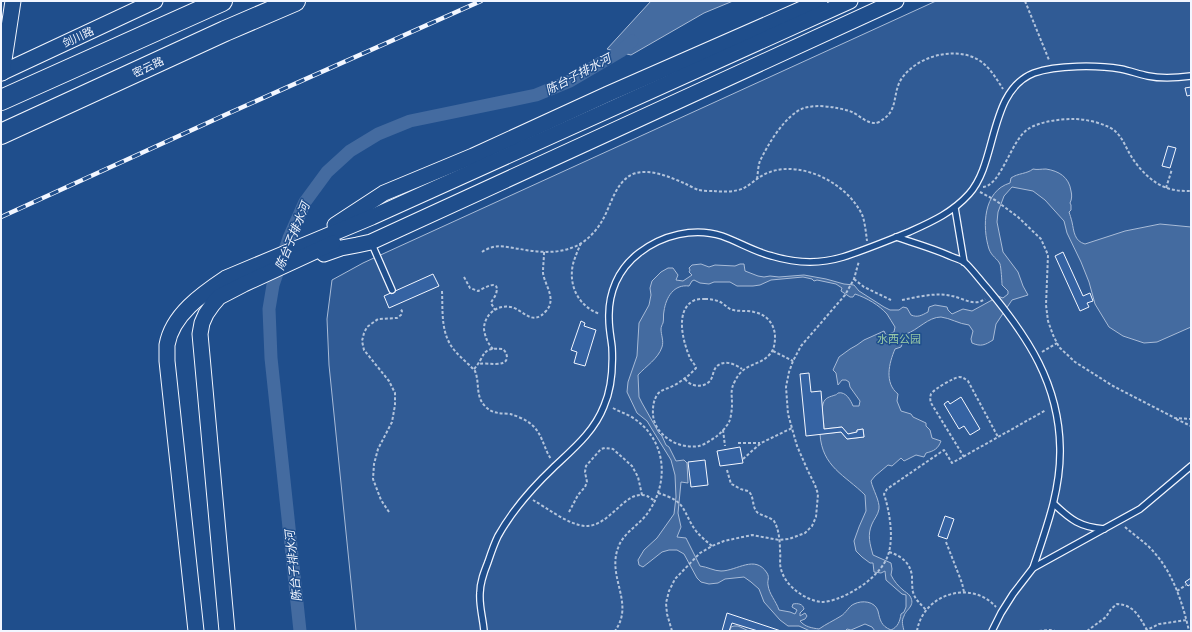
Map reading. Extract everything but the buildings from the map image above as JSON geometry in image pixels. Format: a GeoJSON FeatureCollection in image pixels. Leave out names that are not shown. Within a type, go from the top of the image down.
{"type":"FeatureCollection","features":[{"type":"Feature","properties":{"kind":"highway"},"geometry":{"type":"LineString","coordinates":[[1,100],[222,1]]}},
{"type":"Feature","properties":{"kind":"highway","name":"密云路"},"geometry":{"type":"LineString","coordinates":[[1,134],[294,1]]}},
{"type":"Feature","properties":{"kind":"street"},"geometry":{"type":"LineString","coordinates":[[1,73],[13,1]]}},
{"type":"Feature","properties":{"kind":"street","name":"剑川路"},"geometry":{"type":"LineString","coordinates":[[1,73],[155,1]]}},
{"type":"Feature","properties":{"kind":"street"},"geometry":{"type":"LineString","coordinates":[[320,244],[338,224],[384,193],[473,156],[608,94],[820,1]]}},
{"type":"Feature","properties":{"kind":"street"},"geometry":{"type":"LineString","coordinates":[[320,244],[372,217],[850,1]]}},
{"type":"Feature","properties":{"kind":"street"},"geometry":{"type":"LineString","coordinates":[[196,631],[167,361],[167,346],[175,324],[197,300],[209,290],[226,285],[257,272],[484,173],[864,1]]}},
{"type":"Feature","properties":{"kind":"street"},"geometry":{"type":"LineString","coordinates":[[320,244],[341,248],[371,242],[896,1]]}},
{"type":"Feature","properties":{"kind":"street"},"geometry":{"type":"LineString","coordinates":[[226,285],[206,314],[202,323],[200,334],[227,631]]}},
{"type":"Feature","properties":{"kind":"lane"},"geometry":{"type":"LineString","coordinates":[[484,631],[480,606],[481,582],[498,536],[526,496],[579,444],[592,429],[605,405],[612,366],[609,306],[613,288],[620,274],[638,254],[651,245],[672,236],[683,233],[698,232],[719,235],[771,256],[801,262],[839,258],[896,238],[933,221],[954,208],[974,188],[981,177],[1003,105],[1021,81],[1030,75],[1052,69],[1099,67],[1120,69],[1148,76],[1164,78],[1191,76]]}},
{"type":"Feature","properties":{"kind":"lane"},"geometry":{"type":"LineString","coordinates":[[954,208],[964,262]]}},
{"type":"Feature","properties":{"kind":"lane"},"geometry":{"type":"LineString","coordinates":[[896,238],[964,262],[1020,329],[1036,356],[1049,385],[1055,405],[1060,449],[1054,504],[1033,568],[1013,594],[992,631]]}},
{"type":"Feature","properties":{"kind":"lane"},"geometry":{"type":"LineString","coordinates":[[371,242],[392,290]]}},
{"type":"Feature","properties":{"kind":"lane"},"geometry":{"type":"LineString","coordinates":[[1033,568],[1140,509],[1191,466]]}},
{"type":"Feature","properties":{"kind":"lane"},"geometry":{"type":"LineString","coordinates":[[1054,504],[1067,517],[1079,524],[1090,528],[1104,529]]}},
{"type":"Feature","properties":{"kind":"path"},"geometry":{"type":"LineString","coordinates":[[1025,1],[1052,69]]}},
{"type":"Feature","properties":{"kind":"path"},"geometry":{"type":"LineString","coordinates":[[757,179],[760,162],[774,137],[792,115],[804,108],[820,106],[853,112],[870,122],[877,123],[892,111],[897,88],[901,79],[913,66],[940,54],[958,54],[975,58],[992,72],[1008,97]]}},
{"type":"Feature","properties":{"kind":"path"},"geometry":{"type":"LineString","coordinates":[[974,188],[986,187],[994,182],[1018,140],[1026,130],[1036,125],[1049,122],[1077,119],[1102,124],[1114,130],[1122,139],[1132,157],[1151,179],[1166,188],[1176,191],[1191,191]]}},
{"type":"Feature","properties":{"kind":"path"},"geometry":{"type":"LineString","coordinates":[[1166,188],[1172,169]]}},
{"type":"Feature","properties":{"kind":"path"},"geometry":{"type":"LineString","coordinates":[[482,252],[493,247],[506,246],[552,252],[581,244],[594,233],[603,220],[616,191],[624,181],[633,175],[647,172],[664,176],[699,190],[730,191],[744,189],[769,172],[796,170],[824,177],[847,194],[855,204],[862,217],[865,249],[854,278],[845,296],[801,346],[792,361],[788,372],[786,387],[788,414],[802,458],[818,494],[816,517],[812,526],[805,533],[779,540],[752,535],[724,541],[712,546],[697,556],[675,579],[669,591],[666,603],[667,614],[672,631]]}},
{"type":"Feature","properties":{"kind":"path"},"geometry":{"type":"LineString","coordinates":[[974,188],[1018,217],[1041,239],[1048,255],[1046,304],[1048,321],[1059,347],[1075,362],[1090,373],[1191,426]]}},
{"type":"Feature","properties":{"kind":"path"},"geometry":{"type":"LineString","coordinates":[[581,244],[573,265],[572,282],[574,290],[586,307],[599,314],[609,317]]}},
{"type":"Feature","properties":{"kind":"path"},"geometry":{"type":"LineString","coordinates":[[493,348],[489,345],[484,328],[488,317],[495,310],[511,307],[517,309],[525,316],[536,318],[541,316],[549,306],[551,301],[543,273],[544,251]]}},
{"type":"Feature","properties":{"kind":"path"},"geometry":{"type":"LineString","coordinates":[[464,277],[470,288],[478,291],[491,284],[495,285],[496,293],[491,303],[495,310]]}},
{"type":"Feature","properties":{"kind":"path"},"geometry":{"type":"LineString","coordinates":[[854,278],[868,289],[892,300]]}},
{"type":"Feature","properties":{"kind":"path"},"geometry":{"type":"LineString","coordinates":[[442,291],[443,320],[448,341],[460,357],[474,369],[477,376],[478,394],[484,405],[496,413],[511,414],[532,425],[538,432],[547,453],[556,465]]}},
{"type":"Feature","properties":{"kind":"path"},"geometry":{"type":"LineString","coordinates":[[902,300],[922,296],[938,295],[952,296],[977,303],[991,294]]}},
{"type":"Feature","properties":{"kind":"path"},"geometry":{"type":"LineString","coordinates":[[696,300],[714,300],[737,311],[754,312],[761,314],[768,319],[775,330],[773,351],[762,361],[742,369],[735,380],[731,391],[732,406],[729,422],[718,436],[699,446],[686,446],[667,439],[654,423],[652,413],[656,396],[662,390],[685,379],[696,368],[695,364],[690,360],[681,327],[684,312],[689,305],[696,300]]}},
{"type":"Feature","properties":{"kind":"path"},"geometry":{"type":"LineString","coordinates":[[389,512],[381,500],[373,479],[374,464],[378,449],[392,422],[395,405],[395,393],[389,381],[364,350],[362,341],[367,327],[378,319],[397,318],[401,315],[402,311],[400,308]]}},
{"type":"Feature","properties":{"kind":"path"},"geometry":{"type":"LineString","coordinates":[[1036,356],[1057,343]]}},
{"type":"Feature","properties":{"kind":"path"},"geometry":{"type":"LineString","coordinates":[[474,369],[479,364],[481,357],[485,352],[493,348],[503,349],[506,352],[506,360],[502,364],[479,364]]}},
{"type":"Feature","properties":{"kind":"path"},"geometry":{"type":"LineString","coordinates":[[773,351],[792,361]]}},
{"type":"Feature","properties":{"kind":"path"},"geometry":{"type":"LineString","coordinates":[[685,379],[692,385],[699,386],[706,384],[710,380],[717,366],[727,362],[732,363],[742,369]]}},
{"type":"Feature","properties":{"kind":"path"},"geometry":{"type":"LineString","coordinates":[[964,457],[931,403],[931,393],[935,390],[958,377],[964,377],[968,381],[998,437]]}},
{"type":"Feature","properties":{"kind":"path"},"geometry":{"type":"LineString","coordinates":[[605,405],[630,416],[641,424],[650,433],[654,440],[661,460],[661,480],[658,493],[647,513],[640,522],[629,531],[618,548],[615,562],[615,572],[617,585],[622,599],[623,610],[615,631]]}},
{"type":"Feature","properties":{"kind":"path"},"geometry":{"type":"LineString","coordinates":[[727,470],[731,484],[748,492],[752,497],[754,507],[757,512],[773,520],[777,527],[781,570],[786,581],[804,596],[823,602],[845,596],[858,588],[877,572],[887,558],[889,552],[890,525],[884,494],[887,489],[944,450],[952,463],[1055,405]]}},
{"type":"Feature","properties":{"kind":"path"},"geometry":{"type":"LineString","coordinates":[[1175,418],[1191,419]]}},
{"type":"Feature","properties":{"kind":"path"},"geometry":{"type":"LineString","coordinates":[[743,459],[761,443],[792,428]]}},
{"type":"Feature","properties":{"kind":"path"},"geometry":{"type":"LineString","coordinates":[[722,430],[725,446]]}},
{"type":"Feature","properties":{"kind":"path"},"geometry":{"type":"LineString","coordinates":[[738,443],[761,443]]}},
{"type":"Feature","properties":{"kind":"path"},"geometry":{"type":"LineString","coordinates":[[569,512],[587,482],[585,472],[586,466],[601,449],[605,448],[614,449],[632,466],[638,477],[642,495]]}},
{"type":"Feature","properties":{"kind":"path"},"geometry":{"type":"LineString","coordinates":[[658,493],[674,499],[682,504],[696,530],[712,546]]}},
{"type":"Feature","properties":{"kind":"path"},"geometry":{"type":"LineString","coordinates":[[526,496],[566,520],[584,526],[592,526],[599,523],[634,496],[647,496],[654,501]]}},
{"type":"Feature","properties":{"kind":"path"},"geometry":{"type":"LineString","coordinates":[[1118,522],[1148,546],[1165,568],[1183,605],[1190,631]]}},
{"type":"Feature","properties":{"kind":"path"},"geometry":{"type":"LineString","coordinates":[[946,542],[964,592]]}},
{"type":"Feature","properties":{"kind":"path"},"geometry":{"type":"LineString","coordinates":[[889,552],[903,559],[909,565],[912,575],[913,593],[916,600],[926,610]]}},
{"type":"Feature","properties":{"kind":"path"},"geometry":{"type":"LineString","coordinates":[[1177,591],[1186,585]]}},
{"type":"Feature","properties":{"kind":"path"},"geometry":{"type":"LineString","coordinates":[[917,631],[926,610],[944,596],[952,593],[964,592],[985,597],[993,603],[1001,613]]}},
{"type":"Feature","properties":{"kind":"path"},"geometry":{"type":"LineString","coordinates":[[1086,631],[1106,617],[1111,609],[1117,604],[1131,608],[1136,613],[1146,630],[1160,624],[1187,620]]}},
{"type":"Feature","properties":{"kind":"path"},"geometry":{"type":"LineString","coordinates":[[1039,631],[1055,631]]}},
{"type":"Feature","properties":{"kind":"shaded area"},"geometry":{"type":"Polygon","coordinates":[[[651,1],[733,1],[704,13],[631,55],[607,49],[651,1]]]}},
{"type":"Feature","properties":{"kind":"shaded area","name":"水西公园"},"geometry":{"type":"Polygon","coordinates":[[[936,1],[1191,1],[1191,631],[356,631],[329,365],[327,319],[332,280],[363,263],[936,1]]]}},
{"type":"Feature","properties":{"kind":"shaded area"},"geometry":{"type":"Polygon","coordinates":[[[1033,169],[1051,170],[1066,178],[1071,192],[1071,210],[1069,212],[1074,232],[1081,243],[1085,244],[1125,231],[1160,224],[1191,227],[1191,327],[1157,342],[1144,343],[1123,336],[1109,327],[1095,304],[1089,282],[1067,233],[1064,221],[1045,200],[1033,191],[1012,187],[1004,196],[998,212],[997,222],[1003,252],[1018,272],[1028,295],[1012,300],[996,324],[993,340],[988,343],[980,345],[972,343],[971,339],[973,331],[969,325],[941,317],[927,321],[915,330],[906,334],[901,347],[895,349],[891,360],[889,379],[898,394],[897,401],[901,411],[911,414],[913,417],[926,423],[932,438],[941,441],[937,448],[926,453],[924,457],[916,455],[904,461],[901,458],[892,466],[888,465],[871,481],[879,506],[870,532],[873,555],[891,563],[892,577],[899,587],[912,599],[911,605],[905,614],[902,624],[904,631],[875,631],[872,627],[865,624],[851,630],[847,629],[845,631],[810,631],[799,626],[788,626],[780,620],[764,602],[759,589],[744,577],[725,579],[718,583],[709,584],[701,582],[697,578],[684,554],[677,550],[662,552],[643,567],[639,565],[638,560],[644,550],[657,538],[674,514],[676,497],[675,475],[671,460],[647,421],[637,413],[627,392],[628,382],[637,356],[639,323],[649,305],[652,281],[661,272],[668,268],[673,268],[678,275],[676,280],[683,281],[692,275],[689,272],[689,268],[692,265],[701,264],[709,267],[715,265],[735,266],[744,264],[745,271],[758,276],[779,277],[804,275],[854,285],[859,291],[884,307],[890,310],[899,310],[903,307],[907,308],[913,316],[918,316],[928,312],[929,307],[935,305],[947,307],[952,314],[963,309],[972,311],[992,300],[995,295],[1003,298],[1008,294],[1008,291],[1002,285],[1000,264],[989,249],[985,221],[990,202],[994,194],[1001,187],[1010,183],[1011,178],[1033,169]],[[803,277],[771,280],[760,285],[753,286],[737,286],[730,282],[714,282],[709,284],[700,283],[694,280],[689,286],[675,289],[669,296],[665,306],[661,328],[663,342],[662,347],[655,359],[638,375],[639,397],[676,461],[684,460],[687,463],[688,483],[681,482],[678,513],[681,527],[677,537],[686,538],[700,566],[721,571],[751,564],[762,567],[768,575],[769,588],[779,610],[795,614],[797,610],[792,607],[793,604],[801,605],[804,609],[800,613],[800,616],[805,613],[807,616],[805,619],[800,621],[809,627],[819,629],[841,616],[852,605],[868,602],[874,605],[885,627],[891,630],[897,625],[901,614],[904,612],[906,607],[906,595],[902,594],[886,580],[885,571],[881,573],[874,572],[873,563],[870,563],[856,551],[854,541],[866,511],[865,495],[842,476],[830,463],[825,455],[820,434],[841,432],[847,439],[864,437],[863,429],[848,434],[842,427],[824,429],[822,407],[825,400],[838,393],[843,393],[848,397],[853,406],[859,406],[860,401],[850,387],[849,382],[842,380],[838,385],[836,373],[833,370],[839,357],[850,349],[864,340],[884,331],[886,335],[894,332],[895,327],[887,314],[872,302],[855,294],[853,297],[850,297],[841,291],[842,288],[836,284],[817,280],[814,281],[803,277]]]}},
{"type":"Feature","properties":{"kind":"shaded area"},"geometry":{"type":"Polygon","coordinates":[[[738,626],[749,631],[730,631],[731,627],[738,626]]]}},
{"type":"Feature","properties":{"kind":"waterway","name":"陈台子排水河"},"geometry":{"type":"LineString","coordinates":[[300,631],[271,358],[269,309],[273,285],[289,238],[305,202],[327,172],[350,151],[378,134],[410,121],[536,95],[570,81],[621,51],[632,41]]}},
{"type":"Feature","properties":{"kind":"railway"},"geometry":{"type":"LineString","coordinates":[[1,217],[481,1]]}}]}
